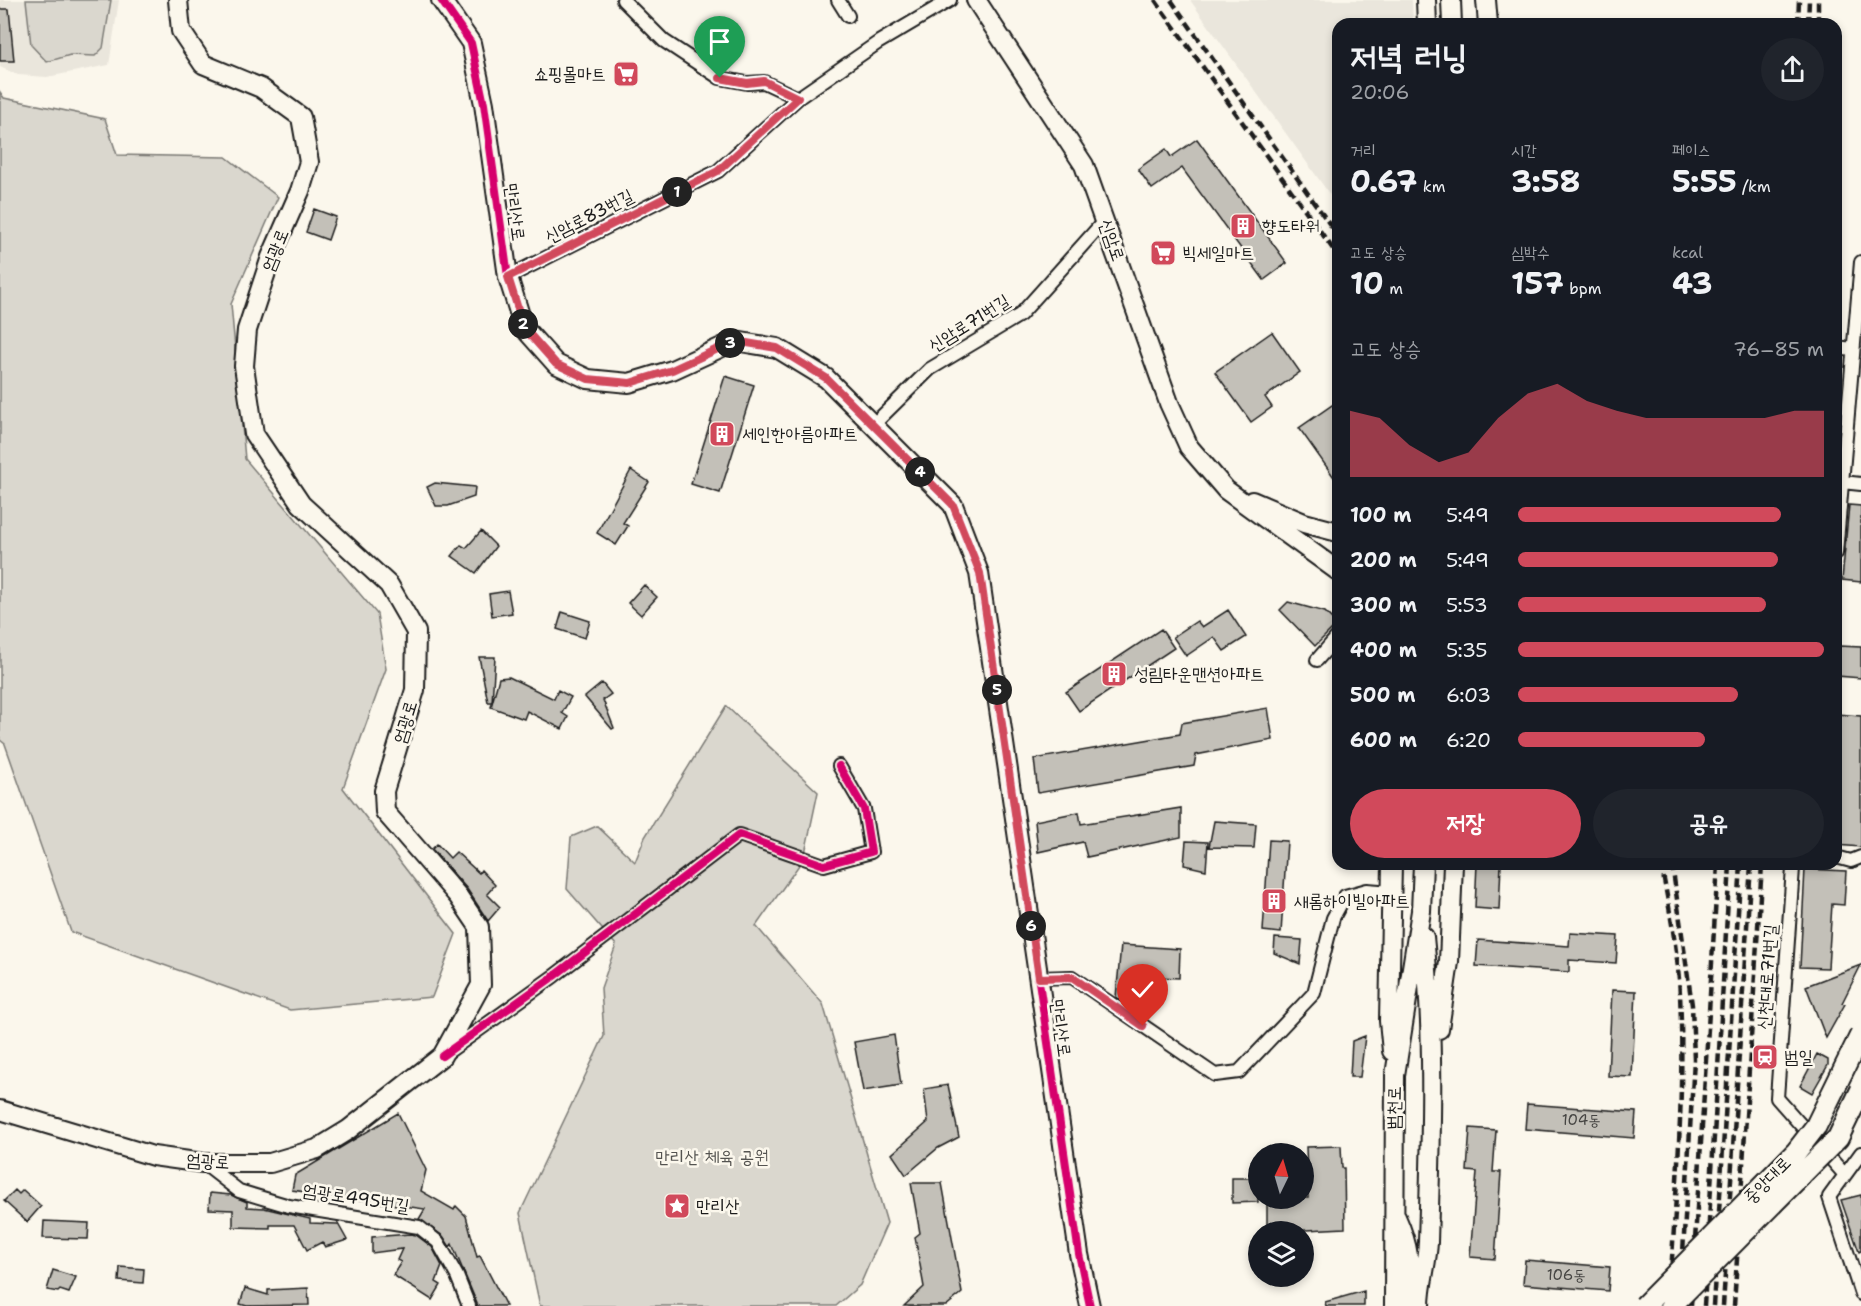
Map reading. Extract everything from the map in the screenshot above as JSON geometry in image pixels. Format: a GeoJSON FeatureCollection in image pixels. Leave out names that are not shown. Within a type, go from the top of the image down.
{"type":"FeatureCollection","features":[{"type":"Feature","properties":{"kind":"main road","name":"엄광로"},"geometry":{"type":"LineString","coordinates":[[0,1110],[153,1156],[203,1163],[270,1163],[317,1149],[348,1130],[442,1056],[481,985],[479,927],[458,896],[385,812],[384,791],[415,690],[416,632],[389,585],[302,504],[254,434],[244,366],[247,330],[271,257],[300,191],[309,162],[301,117],[261,88],[203,64],[181,31],[178,0]]}},
{"type":"Feature","properties":{"kind":"main road","name":"만리산로"},"geometry":{"type":"LineString","coordinates":[[441,0],[471,43],[484,104],[508,277],[524,328],[556,364],[588,379],[630,383],[672,370],[735,341],[777,348],[826,378],[953,505],[980,573],[1079,1254],[1090,1306]]}},
{"type":"Feature","properties":{"kind":"main road","name":"신암로"},"geometry":{"type":"LineString","coordinates":[[976,0],[1084,165],[1169,403],[1189,447],[1226,490]]}},
{"type":"Feature","properties":{"kind":"main road"},"geometry":{"type":"LineString","coordinates":[[1426,0],[1427,18]]}},
{"type":"Feature","properties":{"kind":"main road"},"geometry":{"type":"LineString","coordinates":[[1451,0],[1452,18]]}},
{"type":"Feature","properties":{"kind":"main road"},"geometry":{"type":"LineString","coordinates":[[1486,0],[1488,18]]}},
{"type":"Feature","properties":{"kind":"main road"},"geometry":{"type":"LineString","coordinates":[[1226,490],[1304,523],[1332,530]]}},
{"type":"Feature","properties":{"kind":"main road"},"geometry":{"type":"LineString","coordinates":[[1226,490],[1332,567]]}},
{"type":"Feature","properties":{"kind":"main road"},"geometry":{"type":"LineString","coordinates":[[1392,870],[1389,1021],[1395,1075]]}},
{"type":"Feature","properties":{"kind":"main road","name":"범천로"},"geometry":{"type":"LineString","coordinates":[[1394,1306],[1395,1075],[1421,911],[1423,870]]}},
{"type":"Feature","properties":{"kind":"main road"},"geometry":{"type":"LineString","coordinates":[[1433,1073],[1449,962],[1453,870]]}},
{"type":"Feature","properties":{"kind":"main road","name":"범천로"},"geometry":{"type":"LineString","coordinates":[[1421,911],[1429,984],[1433,1073],[1427,1261]]}},
{"type":"Feature","properties":{"kind":"main road","name":"중앙대로"},"geometry":{"type":"LineString","coordinates":[[1644,1306],[1796,1152],[1816,1126],[1861,1034]]}},
{"type":"Feature","properties":{"kind":"main road","name":"중앙대로"},"geometry":{"type":"LineString","coordinates":[[1671,1306],[1838,1138],[1861,1090]]}},
{"type":"Feature","properties":{"kind":"main road"},"geometry":{"type":"LineString","coordinates":[[1393,1210],[1407,1242],[1410,1266],[1409,1306]]}},
{"type":"Feature","properties":{"kind":"main road"},"geometry":{"type":"LineString","coordinates":[[1419,1306],[1420,1284],[1427,1261]]}},
{"type":"Feature","properties":{"kind":"main road"},"geometry":{"type":"LineString","coordinates":[[1427,1261],[1432,1280],[1431,1306]]}},
{"type":"Feature","properties":{"kind":"street"},"geometry":{"type":"LineString","coordinates":[[623,0],[664,41],[720,78],[747,83],[764,81],[798,98]]}},
{"type":"Feature","properties":{"kind":"street"},"geometry":{"type":"LineString","coordinates":[[838,0],[848,16]]}},
{"type":"Feature","properties":{"kind":"street","name":"신암로83번길"},"geometry":{"type":"LineString","coordinates":[[508,277],[718,171],[798,98],[879,42],[950,0]]}},
{"type":"Feature","properties":{"kind":"street","name":"신암로71번길"},"geometry":{"type":"LineString","coordinates":[[873,425],[930,369],[1020,315],[1105,220]]}},
{"type":"Feature","properties":{"kind":"street"},"geometry":{"type":"LineString","coordinates":[[1861,262],[1842,482],[1861,484]]}},
{"type":"Feature","properties":{"kind":"street"},"geometry":{"type":"LineString","coordinates":[[1842,349],[1853,350]]}},
{"type":"Feature","properties":{"kind":"street"},"geometry":{"type":"LineString","coordinates":[[1317,660],[1332,643]]}},
{"type":"Feature","properties":{"kind":"street"},"geometry":{"type":"LineString","coordinates":[[442,1056],[554,975],[739,835],[824,865],[870,852],[864,809],[839,766]]}},
{"type":"Feature","properties":{"kind":"street"},"geometry":{"type":"LineString","coordinates":[[1842,859],[1851,861],[1861,856]]}},
{"type":"Feature","properties":{"kind":"street","name":"신천대로71번길"},"geometry":{"type":"LineString","coordinates":[[1793,870],[1777,1098],[1845,1175]]}},
{"type":"Feature","properties":{"kind":"street"},"geometry":{"type":"LineString","coordinates":[[1039,978],[1072,977],[1215,1075],[1239,1072],[1314,993],[1333,918],[1345,896],[1367,890],[1392,891]]}},
{"type":"Feature","properties":{"kind":"street"},"geometry":{"type":"LineString","coordinates":[[1861,1153],[1829,1197],[1861,1294]]}},
{"type":"Feature","properties":{"kind":"street","name":"엄광로495번길"},"geometry":{"type":"LineString","coordinates":[[203,1163],[239,1191],[289,1206],[419,1227],[438,1242],[458,1276],[469,1306]]}},
{"type":"Feature","properties":{"kind":"shaded area"},"geometry":{"type":"Polygon","coordinates":[[[0,0],[119,0],[109,65],[47,77],[18,75],[0,67],[0,0]]]}},
{"type":"Feature","properties":{"kind":"shaded area"},"geometry":{"type":"Polygon","coordinates":[[[1190,0],[1412,0],[1413,18],[1332,18],[1332,198],[1190,0]]]}},
{"type":"Feature","properties":{"kind":"green space"},"geometry":{"type":"Polygon","coordinates":[[[26,0],[111,0],[103,48],[95,56],[70,55],[47,62],[31,45],[26,0]]]}},
{"type":"Feature","properties":{"kind":"green space"},"geometry":{"type":"Polygon","coordinates":[[[0,92],[4,98],[105,119],[117,155],[226,157],[278,197],[231,304],[245,459],[377,614],[386,669],[343,788],[456,934],[432,997],[290,1010],[71,932],[5,744],[0,740],[0,92]]]}},
{"type":"Feature","properties":{"kind":"green space","name":"만리산 체육 공원"},"geometry":{"type":"Polygon","coordinates":[[[726,706],[818,792],[804,858],[756,926],[823,1004],[887,1223],[860,1285],[836,1306],[540,1306],[520,1213],[604,1036],[601,988],[616,945],[567,889],[571,837],[597,826],[635,862],[645,837],[726,706]]]}},
{"type":"Feature","properties":{"kind":"building"},"geometry":{"type":"Polygon","coordinates":[[[0,9],[9,9],[14,61],[0,61],[0,9]]]}},
{"type":"Feature","properties":{"kind":"building","name":"향도타워"},"geometry":{"type":"Polygon","coordinates":[[[1197,139],[1287,263],[1264,280],[1182,168],[1152,189],[1138,169],[1166,149],[1171,157],[1197,139]]]}},
{"type":"Feature","properties":{"kind":"building"},"geometry":{"type":"Polygon","coordinates":[[[314,209],[336,217],[328,240],[306,232],[314,209]]]}},
{"type":"Feature","properties":{"kind":"building"},"geometry":{"type":"Polygon","coordinates":[[[1272,332],[1300,372],[1265,397],[1272,407],[1251,422],[1215,372],[1272,332]]]}},
{"type":"Feature","properties":{"kind":"building","name":"세인한아름아파트"},"geometry":{"type":"Polygon","coordinates":[[[725,376],[754,385],[720,493],[691,484],[725,376]]]}},
{"type":"Feature","properties":{"kind":"building"},"geometry":{"type":"Polygon","coordinates":[[[1332,405],[1332,475],[1299,428],[1332,405]]]}},
{"type":"Feature","properties":{"kind":"building"},"geometry":{"type":"Polygon","coordinates":[[[631,470],[649,482],[623,523],[628,526],[616,545],[597,533],[631,470]]]}},
{"type":"Feature","properties":{"kind":"building"},"geometry":{"type":"Polygon","coordinates":[[[435,483],[475,487],[474,497],[448,506],[436,506],[427,487],[435,483]]]}},
{"type":"Feature","properties":{"kind":"building"},"geometry":{"type":"Polygon","coordinates":[[[1849,505],[1861,506],[1861,582],[1842,580],[1849,505]]]}},
{"type":"Feature","properties":{"kind":"building"},"geometry":{"type":"Polygon","coordinates":[[[481,531],[496,546],[476,573],[452,556],[461,545],[466,548],[481,531]]]}},
{"type":"Feature","properties":{"kind":"building"},"geometry":{"type":"Polygon","coordinates":[[[644,585],[657,597],[641,615],[628,603],[644,585]]]}},
{"type":"Feature","properties":{"kind":"building"},"geometry":{"type":"Polygon","coordinates":[[[508,591],[512,613],[492,616],[489,594],[508,591]]]}},
{"type":"Feature","properties":{"kind":"building"},"geometry":{"type":"Polygon","coordinates":[[[1288,602],[1325,612],[1332,619],[1332,629],[1315,646],[1280,610],[1288,602]]]}},
{"type":"Feature","properties":{"kind":"building"},"geometry":{"type":"Polygon","coordinates":[[[1228,610],[1246,637],[1224,651],[1214,637],[1186,656],[1173,637],[1197,621],[1202,627],[1228,610]]]}},
{"type":"Feature","properties":{"kind":"building"},"geometry":{"type":"Polygon","coordinates":[[[562,612],[590,621],[585,638],[557,629],[562,612]]]}},
{"type":"Feature","properties":{"kind":"building","name":"성림타운맨션아파트"},"geometry":{"type":"Polygon","coordinates":[[[1161,629],[1174,648],[1079,711],[1066,692],[1161,629]]]}},
{"type":"Feature","properties":{"kind":"building"},"geometry":{"type":"Polygon","coordinates":[[[1842,646],[1861,647],[1861,678],[1842,676],[1842,646]]]}},
{"type":"Feature","properties":{"kind":"building"},"geometry":{"type":"Polygon","coordinates":[[[479,657],[495,657],[492,702],[488,702],[479,657]]]}},
{"type":"Feature","properties":{"kind":"building"},"geometry":{"type":"Polygon","coordinates":[[[509,677],[554,699],[558,690],[571,697],[562,713],[568,717],[562,729],[527,711],[524,719],[491,707],[499,678],[509,677]]]}},
{"type":"Feature","properties":{"kind":"building"},"geometry":{"type":"Polygon","coordinates":[[[602,683],[611,694],[603,700],[614,728],[612,729],[585,697],[602,683]]]}},
{"type":"Feature","properties":{"kind":"building"},"geometry":{"type":"Polygon","coordinates":[[[1268,708],[1273,740],[1196,755],[1194,766],[1038,793],[1034,759],[1180,734],[1182,723],[1268,708]]]}},
{"type":"Feature","properties":{"kind":"building"},"geometry":{"type":"Polygon","coordinates":[[[1842,714],[1861,716],[1861,847],[1842,845],[1842,714]]]}},
{"type":"Feature","properties":{"kind":"building"},"geometry":{"type":"Polygon","coordinates":[[[1181,808],[1181,837],[1087,857],[1083,842],[1038,852],[1035,821],[1079,812],[1081,824],[1181,808]]]}},
{"type":"Feature","properties":{"kind":"building"},"geometry":{"type":"Polygon","coordinates":[[[1214,821],[1256,824],[1254,848],[1209,847],[1214,821]]]}},
{"type":"Feature","properties":{"kind":"building"},"geometry":{"type":"Polygon","coordinates":[[[1269,840],[1287,841],[1281,933],[1263,931],[1269,840]]]}},
{"type":"Feature","properties":{"kind":"building"},"geometry":{"type":"Polygon","coordinates":[[[1186,841],[1208,842],[1206,870],[1184,865],[1186,841]]]}},
{"type":"Feature","properties":{"kind":"building"},"geometry":{"type":"Polygon","coordinates":[[[437,844],[450,858],[456,852],[479,873],[481,870],[495,885],[487,894],[500,907],[488,921],[467,889],[432,849],[437,844]]]}},
{"type":"Feature","properties":{"kind":"building"},"geometry":{"type":"Polygon","coordinates":[[[1477,870],[1501,870],[1499,910],[1475,908],[1477,870]]]}},
{"type":"Feature","properties":{"kind":"building"},"geometry":{"type":"Polygon","coordinates":[[[1805,870],[1846,871],[1844,905],[1832,904],[1828,968],[1800,967],[1805,870]]]}},
{"type":"Feature","properties":{"kind":"building"},"geometry":{"type":"Polygon","coordinates":[[[1570,933],[1618,936],[1616,963],[1569,960],[1569,972],[1476,966],[1478,940],[1569,946],[1570,933]]]}},
{"type":"Feature","properties":{"kind":"building"},"geometry":{"type":"Polygon","coordinates":[[[1275,938],[1302,940],[1300,964],[1274,953],[1275,938]]]}},
{"type":"Feature","properties":{"kind":"building"},"geometry":{"type":"Polygon","coordinates":[[[1121,945],[1180,949],[1179,978],[1156,977],[1152,999],[1134,998],[1133,1005],[1125,1003],[1116,997],[1121,945]]]}},
{"type":"Feature","properties":{"kind":"building"},"geometry":{"type":"Polygon","coordinates":[[[1861,965],[1842,1003],[1845,1004],[1826,1038],[1806,986],[1861,965]]]}},
{"type":"Feature","properties":{"kind":"building"},"geometry":{"type":"Polygon","coordinates":[[[1612,990],[1636,991],[1632,1077],[1608,1076],[1612,990]]]}},
{"type":"Feature","properties":{"kind":"building"},"geometry":{"type":"Polygon","coordinates":[[[894,1035],[901,1085],[863,1091],[854,1042],[894,1035]]]}},
{"type":"Feature","properties":{"kind":"building"},"geometry":{"type":"Polygon","coordinates":[[[1365,1036],[1360,1077],[1350,1077],[1352,1041],[1365,1036]]]}},
{"type":"Feature","properties":{"kind":"building"},"geometry":{"type":"Polygon","coordinates":[[[1817,1054],[1828,1060],[1828,1065],[1812,1093],[1800,1086],[1817,1054]]]}},
{"type":"Feature","properties":{"kind":"building"},"geometry":{"type":"Polygon","coordinates":[[[948,1085],[959,1137],[938,1148],[906,1175],[892,1154],[928,1122],[924,1089],[948,1085]]]}},
{"type":"Feature","properties":{"kind":"building"},"geometry":{"type":"Polygon","coordinates":[[[1527,1104],[1636,1112],[1634,1138],[1525,1129],[1527,1104]]]}},
{"type":"Feature","properties":{"kind":"building"},"geometry":{"type":"Polygon","coordinates":[[[398,1113],[426,1170],[421,1191],[454,1210],[456,1206],[466,1216],[477,1257],[480,1256],[506,1306],[478,1306],[452,1244],[450,1247],[443,1236],[419,1219],[425,1209],[292,1190],[295,1175],[398,1113]]]}},
{"type":"Feature","properties":{"kind":"building"},"geometry":{"type":"Polygon","coordinates":[[[1470,1128],[1496,1130],[1493,1172],[1501,1172],[1495,1259],[1470,1257],[1477,1172],[1467,1171],[1470,1128]]]}},
{"type":"Feature","properties":{"kind":"building"},"geometry":{"type":"Polygon","coordinates":[[[1341,1146],[1342,1168],[1344,1168],[1345,1228],[1314,1230],[1314,1221],[1267,1221],[1267,1209],[1314,1209],[1314,1147],[1341,1146]]]}},
{"type":"Feature","properties":{"kind":"building"},"geometry":{"type":"Polygon","coordinates":[[[1232,1178],[1248,1178],[1248,1202],[1232,1203],[1232,1178]]]}},
{"type":"Feature","properties":{"kind":"building"},"geometry":{"type":"Polygon","coordinates":[[[911,1183],[942,1183],[962,1293],[946,1306],[904,1306],[924,1287],[915,1237],[920,1233],[911,1183]]]}},
{"type":"Feature","properties":{"kind":"building"},"geometry":{"type":"Polygon","coordinates":[[[15,1190],[19,1194],[23,1190],[41,1206],[27,1222],[4,1201],[15,1190]]]}},
{"type":"Feature","properties":{"kind":"building"},"geometry":{"type":"Polygon","coordinates":[[[210,1193],[231,1195],[247,1202],[247,1207],[264,1208],[310,1219],[310,1223],[338,1224],[347,1240],[325,1247],[322,1242],[307,1250],[294,1225],[270,1225],[270,1228],[233,1227],[233,1210],[209,1209],[210,1193]]]}},
{"type":"Feature","properties":{"kind":"building"},"geometry":{"type":"Polygon","coordinates":[[[1861,1195],[1861,1251],[1859,1252],[1841,1200],[1861,1195]]]}},
{"type":"Feature","properties":{"kind":"building"},"geometry":{"type":"Polygon","coordinates":[[[44,1221],[89,1223],[88,1239],[43,1238],[44,1221]]]}},
{"type":"Feature","properties":{"kind":"building"},"geometry":{"type":"Polygon","coordinates":[[[416,1235],[432,1247],[442,1266],[436,1282],[441,1285],[432,1300],[393,1275],[401,1262],[397,1260],[402,1249],[372,1253],[372,1237],[416,1235]]]}},
{"type":"Feature","properties":{"kind":"building"},"geometry":{"type":"Polygon","coordinates":[[[1525,1260],[1610,1267],[1608,1291],[1523,1284],[1525,1260]]]}},
{"type":"Feature","properties":{"kind":"building"},"geometry":{"type":"Polygon","coordinates":[[[120,1267],[144,1269],[143,1283],[119,1281],[120,1267]]]}},
{"type":"Feature","properties":{"kind":"building"},"geometry":{"type":"Polygon","coordinates":[[[53,1270],[76,1277],[69,1293],[47,1290],[53,1270]]]}},
{"type":"Feature","properties":{"kind":"building"},"geometry":{"type":"Polygon","coordinates":[[[245,1288],[268,1295],[268,1290],[308,1288],[309,1305],[247,1306],[240,1304],[245,1288]]]}},
{"type":"Feature","properties":{"kind":"building"},"geometry":{"type":"Polygon","coordinates":[[[1364,1291],[1364,1306],[1326,1306],[1325,1302],[1364,1291]]]}},
{"type":"Feature","properties":{"kind":"railway"},"geometry":{"type":"LineString","coordinates":[[1155,0],[1332,248]]}},
{"type":"Feature","properties":{"kind":"railway"},"geometry":{"type":"LineString","coordinates":[[1171,0],[1332,228]]}},
{"type":"Feature","properties":{"kind":"railway"},"geometry":{"type":"LineString","coordinates":[[1798,18],[1799,0]]}},
{"type":"Feature","properties":{"kind":"railway"},"geometry":{"type":"LineString","coordinates":[[1808,18],[1809,0]]}},
{"type":"Feature","properties":{"kind":"railway"},"geometry":{"type":"LineString","coordinates":[[1818,0],[1818,18]]}},
{"type":"Feature","properties":{"kind":"railway"},"geometry":{"type":"LineString","coordinates":[[1662,870],[1677,962],[1681,1034],[1679,1151],[1669,1306]]}},
{"type":"Feature","properties":{"kind":"railway"},"geometry":{"type":"LineString","coordinates":[[1673,870],[1692,1005],[1694,1059],[1680,1306]]}},
{"type":"Feature","properties":{"kind":"railway"},"geometry":{"type":"LineString","coordinates":[[1691,1306],[1718,870]]}},
{"type":"Feature","properties":{"kind":"railway"},"geometry":{"type":"LineString","coordinates":[[1704,1306],[1730,870]]}},
{"type":"Feature","properties":{"kind":"railway"},"geometry":{"type":"LineString","coordinates":[[1713,1306],[1741,870]]}},
{"type":"Feature","properties":{"kind":"railway"},"geometry":{"type":"LineString","coordinates":[[1723,1306],[1751,870]]}},
{"type":"Feature","properties":{"kind":"railway"},"geometry":{"type":"LineString","coordinates":[[1734,1306],[1762,870]]}},
{"type":"Feature","properties":{"kind":"cycle path"},"geometry":{"type":"LineString","coordinates":[[441,0],[471,43],[484,104],[508,277],[524,328],[556,364],[588,379],[629,383],[672,370],[735,341],[777,348],[826,378],[953,505],[979,573],[1079,1254],[1090,1306]]}},
{"type":"Feature","properties":{"kind":"cycle path"},"geometry":{"type":"LineString","coordinates":[[442,1056],[554,976],[739,835],[824,865],[871,852],[864,809],[839,766]]}},
{"type":"Feature","properties":{"kind":"place","name":"쇼핑몰마트"},"geometry":{"type":"Point","coordinates":[626,74]}},
{"type":"Feature","properties":{"kind":"place","name":"향도타워"},"geometry":{"type":"Point","coordinates":[1243,226]}},
{"type":"Feature","properties":{"kind":"place","name":"빅세일마트"},"geometry":{"type":"Point","coordinates":[1163,253]}},
{"type":"Feature","properties":{"kind":"place","name":"세인한아름아파트"},"geometry":{"type":"Point","coordinates":[722,434]}},
{"type":"Feature","properties":{"kind":"place","name":"성림타운맨션아파트"},"geometry":{"type":"Point","coordinates":[1114,674]}},
{"type":"Feature","properties":{"kind":"place","name":"새롬하이빌아파트"},"geometry":{"type":"Point","coordinates":[1274,901]}},
{"type":"Feature","properties":{"kind":"place","name":"범일"},"geometry":{"type":"Point","coordinates":[1765,1057]}},
{"type":"Feature","properties":{"kind":"place","name":"만리산"},"geometry":{"type":"Point","coordinates":[677,1206]}},
{"type":"Feature","properties":{"kind":"route"},"geometry":{"type":"LineString","coordinates":[[720,78],[747,83],[764,81],[798,98],[718,171],[508,277],[524,328],[556,364],[588,379],[630,383],[672,370],[735,341],[777,348],[826,378],[953,505],[980,573],[1039,978],[1072,977],[1143,1026]]}}]}
